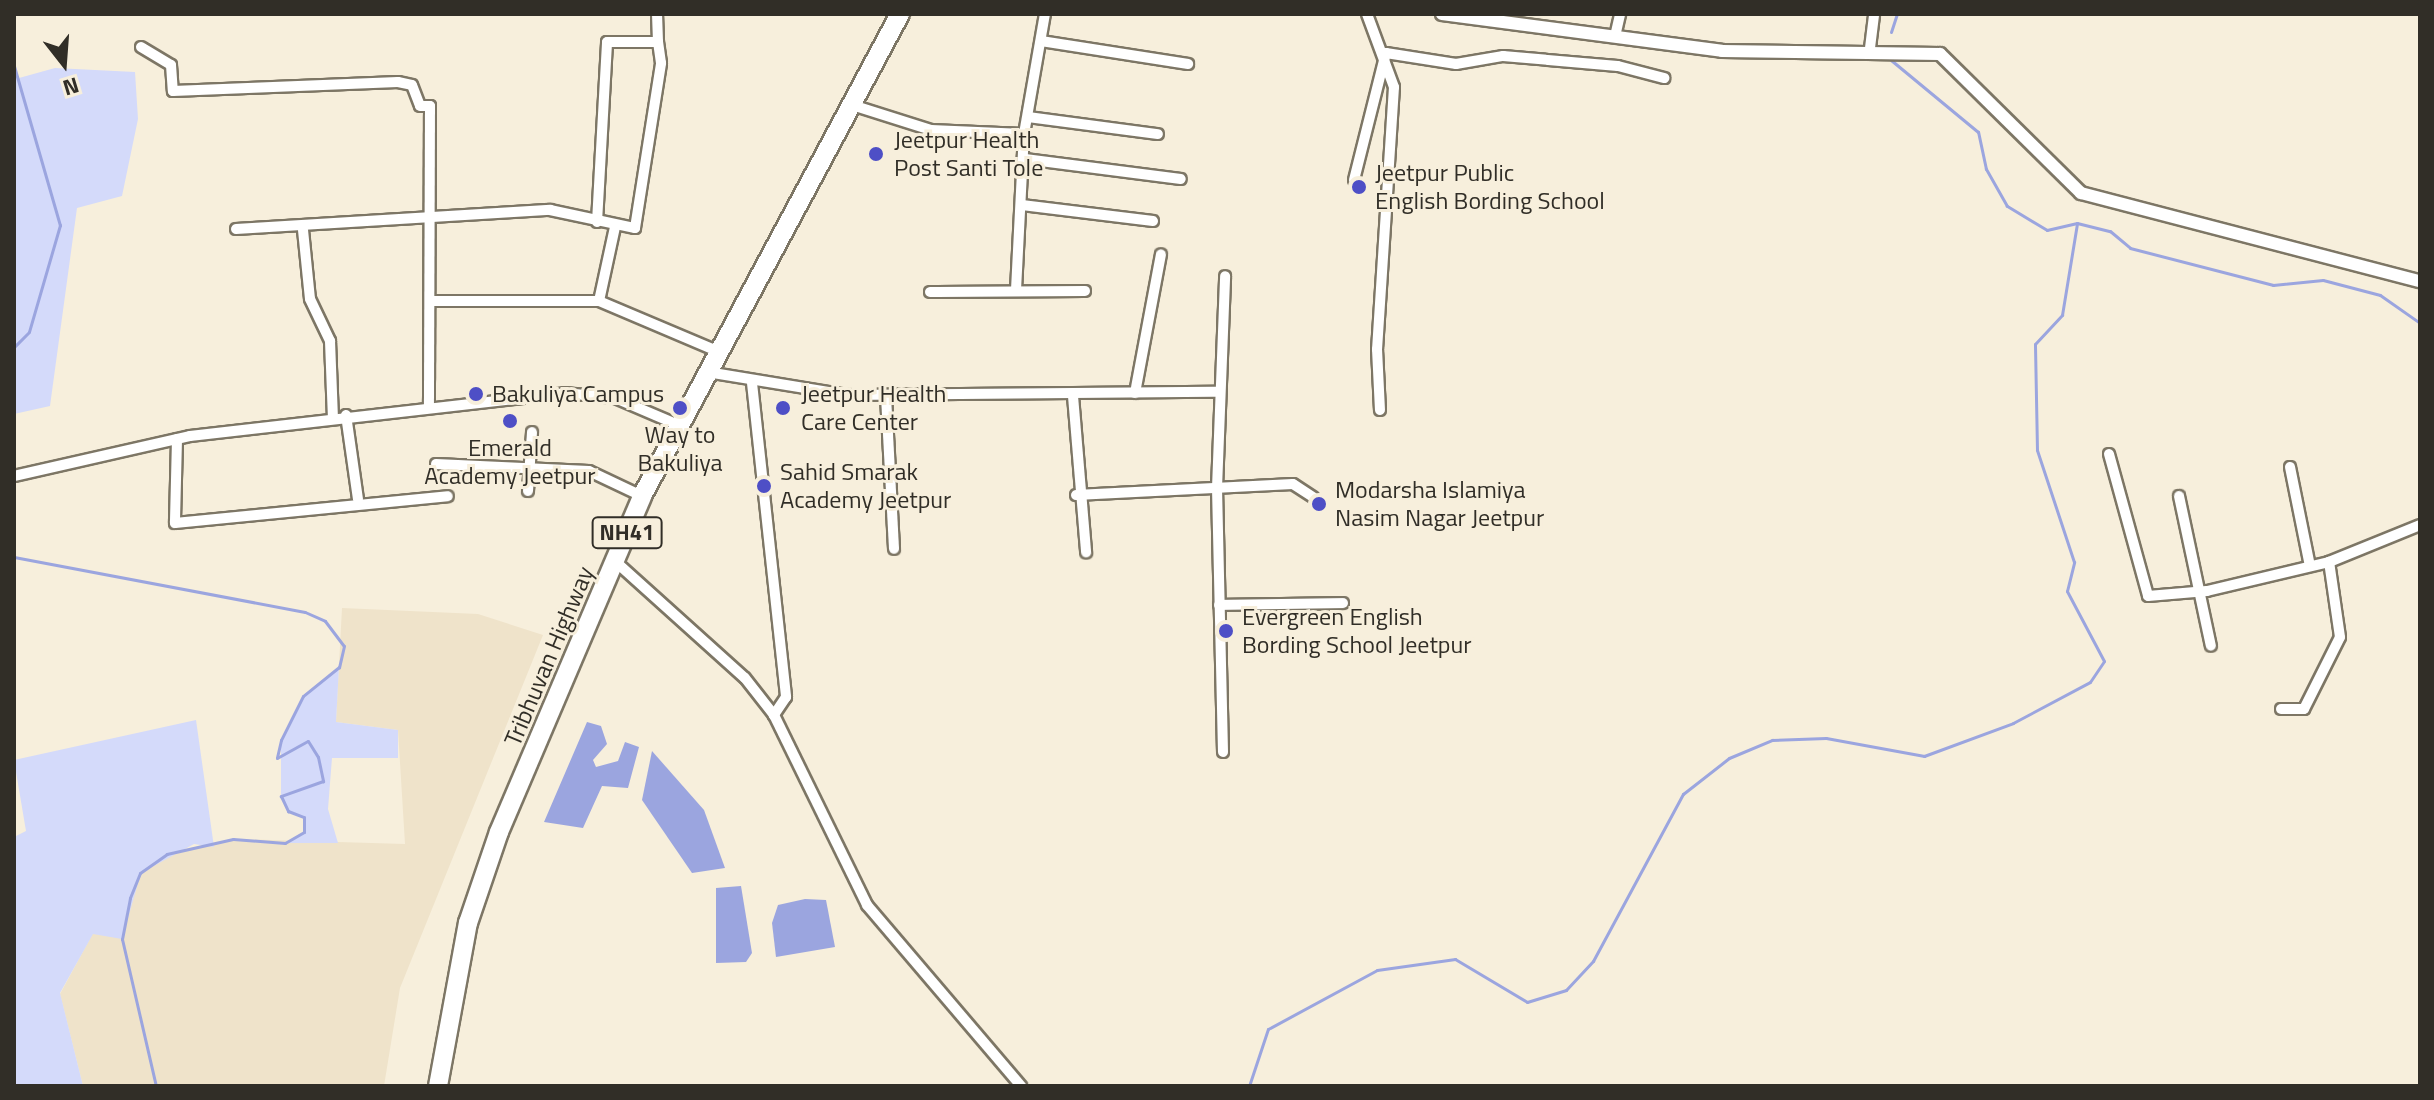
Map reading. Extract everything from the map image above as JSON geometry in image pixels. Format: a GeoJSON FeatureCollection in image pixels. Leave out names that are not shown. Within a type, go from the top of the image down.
{"type":"FeatureCollection","features":[{"type":"Feature","properties":{"kind":"highway","name":"Tribhuvan Highway"},"geometry":{"type":"LineString","coordinates":[[438,1086],[468,923],[499,832],[642,496],[703,371],[900,14]]}},
{"type":"Feature","properties":{"kind":"street"},"geometry":{"type":"LineString","coordinates":[[236,229],[303,230],[550,210],[615,227],[635,228],[661,63],[657,14]]}},
{"type":"Feature","properties":{"kind":"street"},"geometry":{"type":"LineString","coordinates":[[1016,290],[1024,134],[1045,14]]}},
{"type":"Feature","properties":{"kind":"street"},"geometry":{"type":"LineString","coordinates":[[1367,14],[1386,53],[1394,87],[1377,349],[1380,410]]}},
{"type":"Feature","properties":{"kind":"street"},"geometry":{"type":"LineString","coordinates":[[1442,14],[1616,32],[1722,51],[1918,48],[1960,65],[2057,177],[2081,193],[2420,281]]}},
{"type":"Feature","properties":{"kind":"street"},"geometry":{"type":"LineString","coordinates":[[1616,32],[1620,14]]}},
{"type":"Feature","properties":{"kind":"street"},"geometry":{"type":"LineString","coordinates":[[1870,48],[1874,14]]}},
{"type":"Feature","properties":{"kind":"street"},"geometry":{"type":"LineString","coordinates":[[1041,41],[1188,64]]}},
{"type":"Feature","properties":{"kind":"street"},"geometry":{"type":"LineString","coordinates":[[597,222],[607,42],[658,42]]}},
{"type":"Feature","properties":{"kind":"street"},"geometry":{"type":"LineString","coordinates":[[141,47],[171,65],[173,91],[412,85],[420,106],[430,106],[433,219],[429,406]]}},
{"type":"Feature","properties":{"kind":"street"},"geometry":{"type":"LineString","coordinates":[[1386,53],[1456,64],[1503,56],[1618,66],[1664,78]]}},
{"type":"Feature","properties":{"kind":"street"},"geometry":{"type":"LineString","coordinates":[[1354,180],[1386,53]]}},
{"type":"Feature","properties":{"kind":"street"},"geometry":{"type":"LineString","coordinates":[[852,105],[931,130],[1024,134]]}},
{"type":"Feature","properties":{"kind":"street"},"geometry":{"type":"LineString","coordinates":[[1028,117],[1158,134]]}},
{"type":"Feature","properties":{"kind":"street"},"geometry":{"type":"LineString","coordinates":[[1025,159],[1181,179]]}},
{"type":"Feature","properties":{"kind":"street"},"geometry":{"type":"LineString","coordinates":[[1022,205],[1153,221]]}},
{"type":"Feature","properties":{"kind":"street"},"geometry":{"type":"LineString","coordinates":[[599,301],[615,227]]}},
{"type":"Feature","properties":{"kind":"street"},"geometry":{"type":"LineString","coordinates":[[303,230],[310,299],[330,341],[333,418]]}},
{"type":"Feature","properties":{"kind":"street"},"geometry":{"type":"LineString","coordinates":[[1135,393],[1161,254]]}},
{"type":"Feature","properties":{"kind":"street"},"geometry":{"type":"LineString","coordinates":[[1223,752],[1217,488],[1225,276]]}},
{"type":"Feature","properties":{"kind":"street"},"geometry":{"type":"LineString","coordinates":[[930,292],[1085,291]]}},
{"type":"Feature","properties":{"kind":"street"},"geometry":{"type":"LineString","coordinates":[[432,301],[599,301],[715,350]]}},
{"type":"Feature","properties":{"kind":"street"},"geometry":{"type":"LineString","coordinates":[[703,371],[752,383],[886,396],[1219,392]]}},
{"type":"Feature","properties":{"kind":"street"},"geometry":{"type":"LineString","coordinates":[[752,383],[786,697],[774,715]]}},
{"type":"Feature","properties":{"kind":"street"},"geometry":{"type":"LineString","coordinates":[[14,476],[177,439],[346,415],[565,393],[615,398],[676,424]]}},
{"type":"Feature","properties":{"kind":"street"},"geometry":{"type":"LineString","coordinates":[[886,396],[894,549]]}},
{"type":"Feature","properties":{"kind":"street"},"geometry":{"type":"LineString","coordinates":[[1073,396],[1076,495],[1086,552]]}},
{"type":"Feature","properties":{"kind":"street"},"geometry":{"type":"LineString","coordinates":[[346,415],[358,499]]}},
{"type":"Feature","properties":{"kind":"street"},"geometry":{"type":"LineString","coordinates":[[528,491],[532,432]]}},
{"type":"Feature","properties":{"kind":"street"},"geometry":{"type":"LineString","coordinates":[[177,439],[175,523],[358,499],[448,496]]}},
{"type":"Feature","properties":{"kind":"street"},"geometry":{"type":"LineString","coordinates":[[2109,454],[2148,596],[2201,586]]}},
{"type":"Feature","properties":{"kind":"street"},"geometry":{"type":"LineString","coordinates":[[436,464],[532,463],[589,471],[642,496]]}},
{"type":"Feature","properties":{"kind":"street"},"geometry":{"type":"LineString","coordinates":[[2290,467],[2310,566]]}},
{"type":"Feature","properties":{"kind":"street"},"geometry":{"type":"LineString","coordinates":[[1076,495],[1293,484],[1313,497]]}},
{"type":"Feature","properties":{"kind":"street"},"geometry":{"type":"LineString","coordinates":[[2179,496],[2201,586],[2211,646]]}},
{"type":"Feature","properties":{"kind":"street"},"geometry":{"type":"LineString","coordinates":[[2201,586],[2207,591],[2329,562],[2420,525]]}},
{"type":"Feature","properties":{"kind":"street"},"geometry":{"type":"LineString","coordinates":[[616,562],[745,678],[774,715],[867,905],[1021,1086]]}},
{"type":"Feature","properties":{"kind":"street"},"geometry":{"type":"LineString","coordinates":[[2281,709],[2304,709],[2340,637],[2329,562]]}},
{"type":"Feature","properties":{"kind":"street"},"geometry":{"type":"LineString","coordinates":[[1219,605],[1343,603]]}},
{"type":"Feature","properties":{"kind":"shaded area"},"geometry":{"type":"Polygon","coordinates":[[[14,66],[19,78],[55,68],[135,72],[138,119],[122,196],[77,208],[50,406],[14,414],[14,66]]]}},
{"type":"Feature","properties":{"kind":"shaded area"},"geometry":{"type":"Polygon","coordinates":[[[342,608],[478,614],[543,635],[400,988],[384,1086],[83,1086],[60,994],[93,933],[122,938],[140,873],[167,854],[233,839],[405,844],[398,730],[336,722],[342,608]]]}},
{"type":"Feature","properties":{"kind":"shaded area"},"geometry":{"type":"Polygon","coordinates":[[[339,667],[336,722],[398,730],[398,758],[332,758],[328,809],[338,843],[285,843],[304,832],[304,818],[288,811],[281,796],[281,740],[303,696],[339,667]]]}},
{"type":"Feature","properties":{"kind":"shaded area"},"geometry":{"type":"Polygon","coordinates":[[[196,720],[214,847],[194,844],[141,873],[122,939],[93,934],[60,993],[83,1086],[14,1086],[14,837],[26,831],[14,760],[196,720]]]}},
{"type":"Feature","properties":{"kind":"water"},"geometry":{"type":"Polygon","coordinates":[[[587,722],[601,726],[607,744],[593,760],[596,767],[618,761],[625,742],[639,747],[628,788],[602,786],[583,828],[544,822],[587,722]]]}},
{"type":"Feature","properties":{"kind":"water"},"geometry":{"type":"Polygon","coordinates":[[[652,751],[704,810],[725,868],[692,873],[642,800],[652,751]]]}},
{"type":"Feature","properties":{"kind":"water"},"geometry":{"type":"Polygon","coordinates":[[[741,886],[752,953],[746,962],[716,963],[716,888],[741,886]]]}},
{"type":"Feature","properties":{"kind":"water"},"geometry":{"type":"Polygon","coordinates":[[[805,899],[826,900],[835,947],[776,957],[772,923],[778,905],[805,899]]]}},
{"type":"Feature","properties":{"kind":"waterway"},"geometry":{"type":"LineString","coordinates":[[1891,32],[1897,14]]}},
{"type":"Feature","properties":{"kind":"waterway"},"geometry":{"type":"LineString","coordinates":[[1249,1086],[1268,1029],[1377,970],[1455,959],[1527,1002],[1566,990],[1593,961],[1683,794],[1729,758],[1772,740],[1826,738],[1924,756],[2013,723],[2090,682],[2104,661],[2067,591],[2074,562],[2037,450],[2035,344],[2062,315],[2077,223],[2047,230],[2007,206],[1986,169],[1978,132],[1891,60]]}},
{"type":"Feature","properties":{"kind":"waterway"},"geometry":{"type":"LineString","coordinates":[[14,66],[60,225],[29,332],[14,347]]}},
{"type":"Feature","properties":{"kind":"waterway"},"geometry":{"type":"LineString","coordinates":[[2077,223],[2110,231],[2130,248],[2273,285],[2323,280],[2380,295],[2420,323]]}},
{"type":"Feature","properties":{"kind":"waterway"},"geometry":{"type":"LineString","coordinates":[[14,557],[305,612],[325,621],[344,646],[339,667],[303,696],[281,740],[277,758],[308,741],[318,757],[323,781],[281,796],[288,811],[304,817],[304,832],[285,843],[233,839],[167,854],[140,873],[130,898],[122,939],[156,1086]]}},
{"type":"Feature","properties":{"kind":"place","name":"Jeetpur Health Post Santi Tole"},"geometry":{"type":"Point","coordinates":[876,154]}},
{"type":"Feature","properties":{"kind":"place","name":"Jeetpur Public English Bording School"},"geometry":{"type":"Point","coordinates":[1359,187]}},
{"type":"Feature","properties":{"kind":"place","name":"Bakuliya Campus"},"geometry":{"type":"Point","coordinates":[476,394]}},
{"type":"Feature","properties":{"kind":"place","name":"Way to Bakuliya"},"geometry":{"type":"Point","coordinates":[680,408]}},
{"type":"Feature","properties":{"kind":"place","name":"Jeetpur Health Care Center"},"geometry":{"type":"Point","coordinates":[783,408]}},
{"type":"Feature","properties":{"kind":"place","name":"Emerald Academy Jeetpur"},"geometry":{"type":"Point","coordinates":[510,421]}},
{"type":"Feature","properties":{"kind":"place","name":"Sahid Smarak Academy Jeetpur"},"geometry":{"type":"Point","coordinates":[764,486]}},
{"type":"Feature","properties":{"kind":"place","name":"Modarsha Islamiya Nasim Nagar Jeetpur"},"geometry":{"type":"Point","coordinates":[1319,504]}},
{"type":"Feature","properties":{"kind":"place","name":"Evergreen English Bording School Jeetpur"},"geometry":{"type":"Point","coordinates":[1226,631]}}]}
